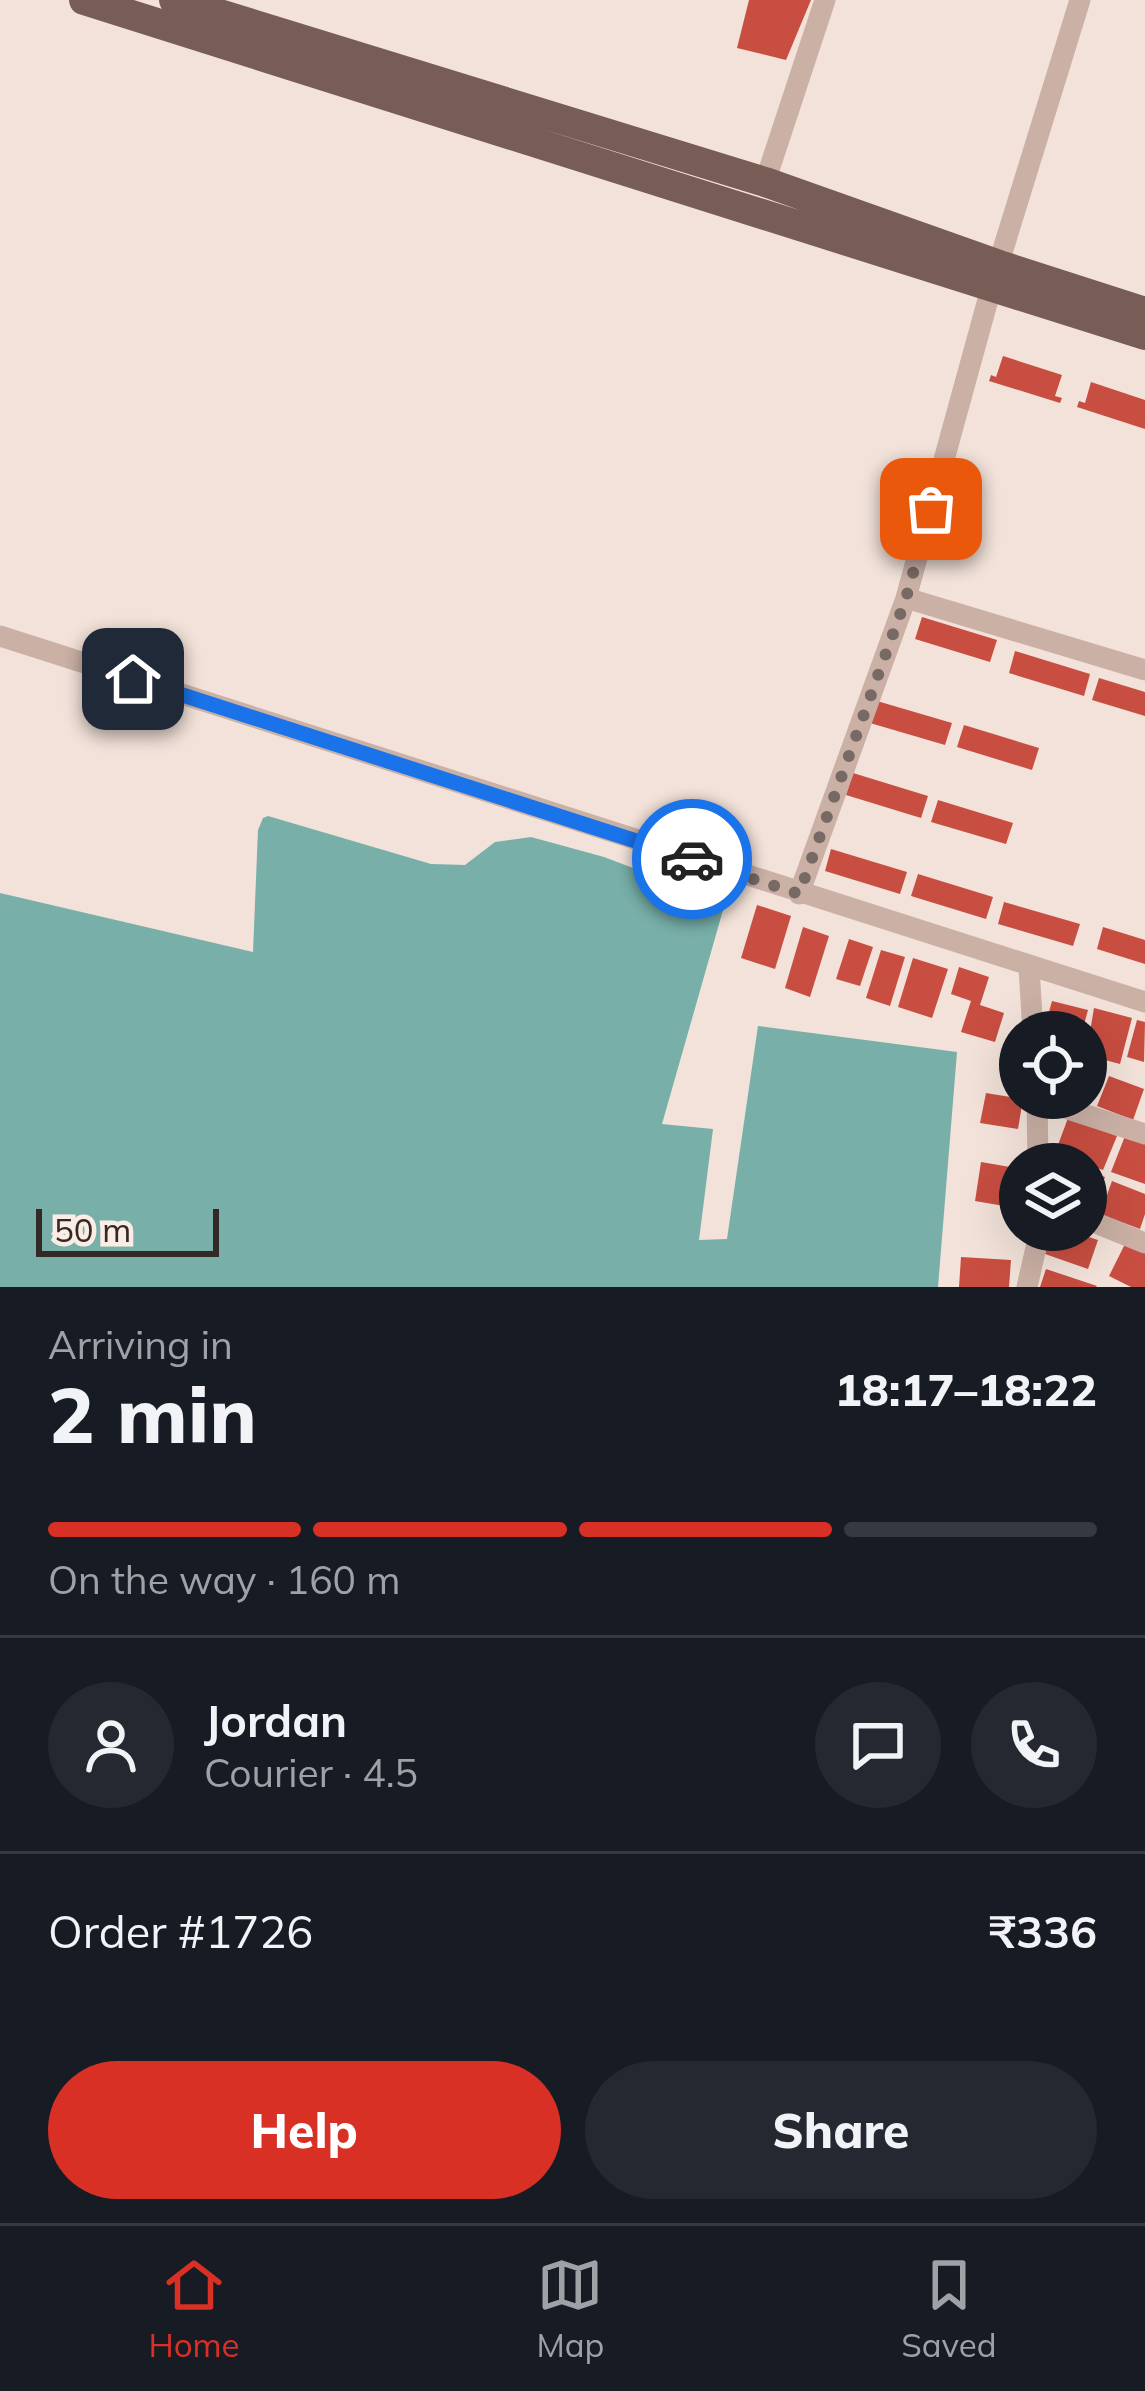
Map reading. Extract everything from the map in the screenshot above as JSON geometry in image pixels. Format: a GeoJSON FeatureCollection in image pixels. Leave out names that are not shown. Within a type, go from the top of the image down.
{"type":"FeatureCollection","features":[{"type":"Feature","properties":{"kind":"main road"},"geometry":{"type":"LineString","coordinates":[[84,0],[996,275],[1145,312]]}},
{"type":"Feature","properties":{"kind":"main road"},"geometry":{"type":"LineString","coordinates":[[174,0],[765,182],[1145,335]]}},
{"type":"Feature","properties":{"kind":"street"},"geometry":{"type":"LineString","coordinates":[[765,182],[825,0]]}},
{"type":"Feature","properties":{"kind":"street"},"geometry":{"type":"LineString","coordinates":[[799,894],[906,598],[996,275],[1080,0]]}},
{"type":"Feature","properties":{"kind":"street"},"geometry":{"type":"LineString","coordinates":[[906,598],[1145,670]]}},
{"type":"Feature","properties":{"kind":"street"},"geometry":{"type":"LineString","coordinates":[[0,636],[1145,1003]]}},
{"type":"Feature","properties":{"kind":"street"},"geometry":{"type":"LineString","coordinates":[[1029,968],[1032,1011]]}},
{"type":"Feature","properties":{"kind":"street"},"geometry":{"type":"LineString","coordinates":[[1100,1119],[1145,1134]]}},
{"type":"Feature","properties":{"kind":"street"},"geometry":{"type":"LineString","coordinates":[[1107,1228],[1145,1243]]}},
{"type":"Feature","properties":{"kind":"street"},"geometry":{"type":"LineString","coordinates":[[1027,1287],[1035,1251]]}},
{"type":"Feature","properties":{"kind":"water"},"geometry":{"type":"Polygon","coordinates":[[[268,816],[431,864],[465,865],[495,842],[531,837],[604,857],[725,903],[662,1124],[713,1129],[699,1240],[727,1239],[758,1026],[957,1052],[938,1287],[0,1287],[0,893],[253,952],[258,830],[268,816]]]}},
{"type":"Feature","properties":{"kind":"building"},"geometry":{"type":"Polygon","coordinates":[[[749,0],[811,0],[786,60],[737,48],[749,0]]]}},
{"type":"Feature","properties":{"kind":"building"},"geometry":{"type":"Polygon","coordinates":[[[1003,356],[1062,375],[1055,396],[1062,398],[1060,403],[989,381],[991,375],[996,377],[1003,356]]]}},
{"type":"Feature","properties":{"kind":"building"},"geometry":{"type":"Polygon","coordinates":[[[1091,382],[1145,400],[1145,429],[1077,407],[1079,401],[1085,403],[1091,382]]]}},
{"type":"Feature","properties":{"kind":"building"},"geometry":{"type":"Polygon","coordinates":[[[922,617],[997,640],[990,662],[915,639],[922,617]]]}},
{"type":"Feature","properties":{"kind":"building"},"geometry":{"type":"Polygon","coordinates":[[[1015,651],[1090,674],[1084,696],[1009,673],[1015,651]]]}},
{"type":"Feature","properties":{"kind":"building"},"geometry":{"type":"Polygon","coordinates":[[[1099,678],[1145,692],[1145,716],[1092,700],[1099,678]]]}},
{"type":"Feature","properties":{"kind":"building"},"geometry":{"type":"Polygon","coordinates":[[[877,701],[952,723],[945,745],[870,723],[877,701]]]}},
{"type":"Feature","properties":{"kind":"building"},"geometry":{"type":"Polygon","coordinates":[[[964,725],[1039,748],[1032,770],[957,747],[964,725]]]}},
{"type":"Feature","properties":{"kind":"building"},"geometry":{"type":"Polygon","coordinates":[[[853,773],[928,796],[921,818],[846,795],[853,773]]]}},
{"type":"Feature","properties":{"kind":"building"},"geometry":{"type":"Polygon","coordinates":[[[938,800],[1013,823],[1006,844],[931,822],[938,800]]]}},
{"type":"Feature","properties":{"kind":"building"},"geometry":{"type":"Polygon","coordinates":[[[831,849],[907,872],[900,894],[825,871],[831,849]]]}},
{"type":"Feature","properties":{"kind":"building"},"geometry":{"type":"Polygon","coordinates":[[[918,874],[993,897],[986,919],[911,896],[918,874]]]}},
{"type":"Feature","properties":{"kind":"building"},"geometry":{"type":"Polygon","coordinates":[[[1004,902],[1080,924],[1073,946],[998,924],[1004,902]]]}},
{"type":"Feature","properties":{"kind":"building"},"geometry":{"type":"Polygon","coordinates":[[[757,905],[791,916],[775,969],[741,958],[757,905]]]}},
{"type":"Feature","properties":{"kind":"building"},"geometry":{"type":"Polygon","coordinates":[[[803,927],[829,936],[810,997],[785,988],[803,927]]]}},
{"type":"Feature","properties":{"kind":"building"},"geometry":{"type":"Polygon","coordinates":[[[1103,927],[1145,940],[1145,964],[1097,949],[1103,927]]]}},
{"type":"Feature","properties":{"kind":"building"},"geometry":{"type":"Polygon","coordinates":[[[849,939],[873,947],[860,986],[836,979],[849,939]]]}},
{"type":"Feature","properties":{"kind":"building"},"geometry":{"type":"Polygon","coordinates":[[[881,950],[905,957],[890,1006],[866,998],[881,950]]]}},
{"type":"Feature","properties":{"kind":"building"},"geometry":{"type":"Polygon","coordinates":[[[913,958],[948,969],[932,1018],[898,1007],[913,958]]]}},
{"type":"Feature","properties":{"kind":"building"},"geometry":{"type":"Polygon","coordinates":[[[959,967],[989,977],[980,1005],[999,1011],[995,1042],[961,1032],[971,1001],[951,994],[959,967]]]}},
{"type":"Feature","properties":{"kind":"building"},"geometry":{"type":"Polygon","coordinates":[[[1052,1001],[1088,1010],[1088,1011],[1049,1011],[1052,1001]]]}},
{"type":"Feature","properties":{"kind":"building"},"geometry":{"type":"Polygon","coordinates":[[[1107,1011],[1132,1018],[1120,1064],[1107,1061],[1107,1011]]]}},
{"type":"Feature","properties":{"kind":"building"},"geometry":{"type":"Polygon","coordinates":[[[1137,1020],[1145,1022],[1144,1062],[1127,1057],[1137,1020]]]}},
{"type":"Feature","properties":{"kind":"building"},"geometry":{"type":"Polygon","coordinates":[[[1109,1076],[1144,1089],[1133,1120],[1107,1110],[1109,1076]]]}},
{"type":"Feature","properties":{"kind":"building"},"geometry":{"type":"Polygon","coordinates":[[[986,1093],[999,1095],[999,1119],[1020,1119],[1018,1129],[980,1123],[986,1093]]]}},
{"type":"Feature","properties":{"kind":"building"},"geometry":{"type":"Polygon","coordinates":[[[1068,1119],[1117,1136],[1107,1160],[1107,1143],[1059,1143],[1068,1119]]]}},
{"type":"Feature","properties":{"kind":"building"},"geometry":{"type":"Polygon","coordinates":[[[1125,1136],[1145,1143],[1145,1184],[1111,1172],[1125,1136]]]}},
{"type":"Feature","properties":{"kind":"building"},"geometry":{"type":"Polygon","coordinates":[[[981,1162],[999,1165],[999,1205],[975,1201],[981,1162]]]}},
{"type":"Feature","properties":{"kind":"building"},"geometry":{"type":"Polygon","coordinates":[[[1112,1181],[1145,1194],[1140,1229],[1107,1217],[1112,1181]]]}},
{"type":"Feature","properties":{"kind":"building"},"geometry":{"type":"Polygon","coordinates":[[[1126,1242],[1145,1251],[1145,1287],[1131,1287],[1109,1276],[1126,1242]]]}},
{"type":"Feature","properties":{"kind":"building"},"geometry":{"type":"Polygon","coordinates":[[[1046,1251],[1094,1251],[1088,1269],[1046,1251]]]}},
{"type":"Feature","properties":{"kind":"building"},"geometry":{"type":"Polygon","coordinates":[[[961,1257],[1011,1260],[1009,1287],[959,1287],[961,1257]]]}},
{"type":"Feature","properties":{"kind":"building"},"geometry":{"type":"Polygon","coordinates":[[[1046,1269],[1097,1286],[1040,1287],[1046,1269]]]}},
{"type":"Feature","properties":{"kind":"way so far"},"geometry":{"type":"LineString","coordinates":[[692,859],[799,894],[906,598],[931,509]]}},
{"type":"Feature","properties":{"kind":"route"},"geometry":{"type":"LineString","coordinates":[[133,679],[692,859]]}}]}
